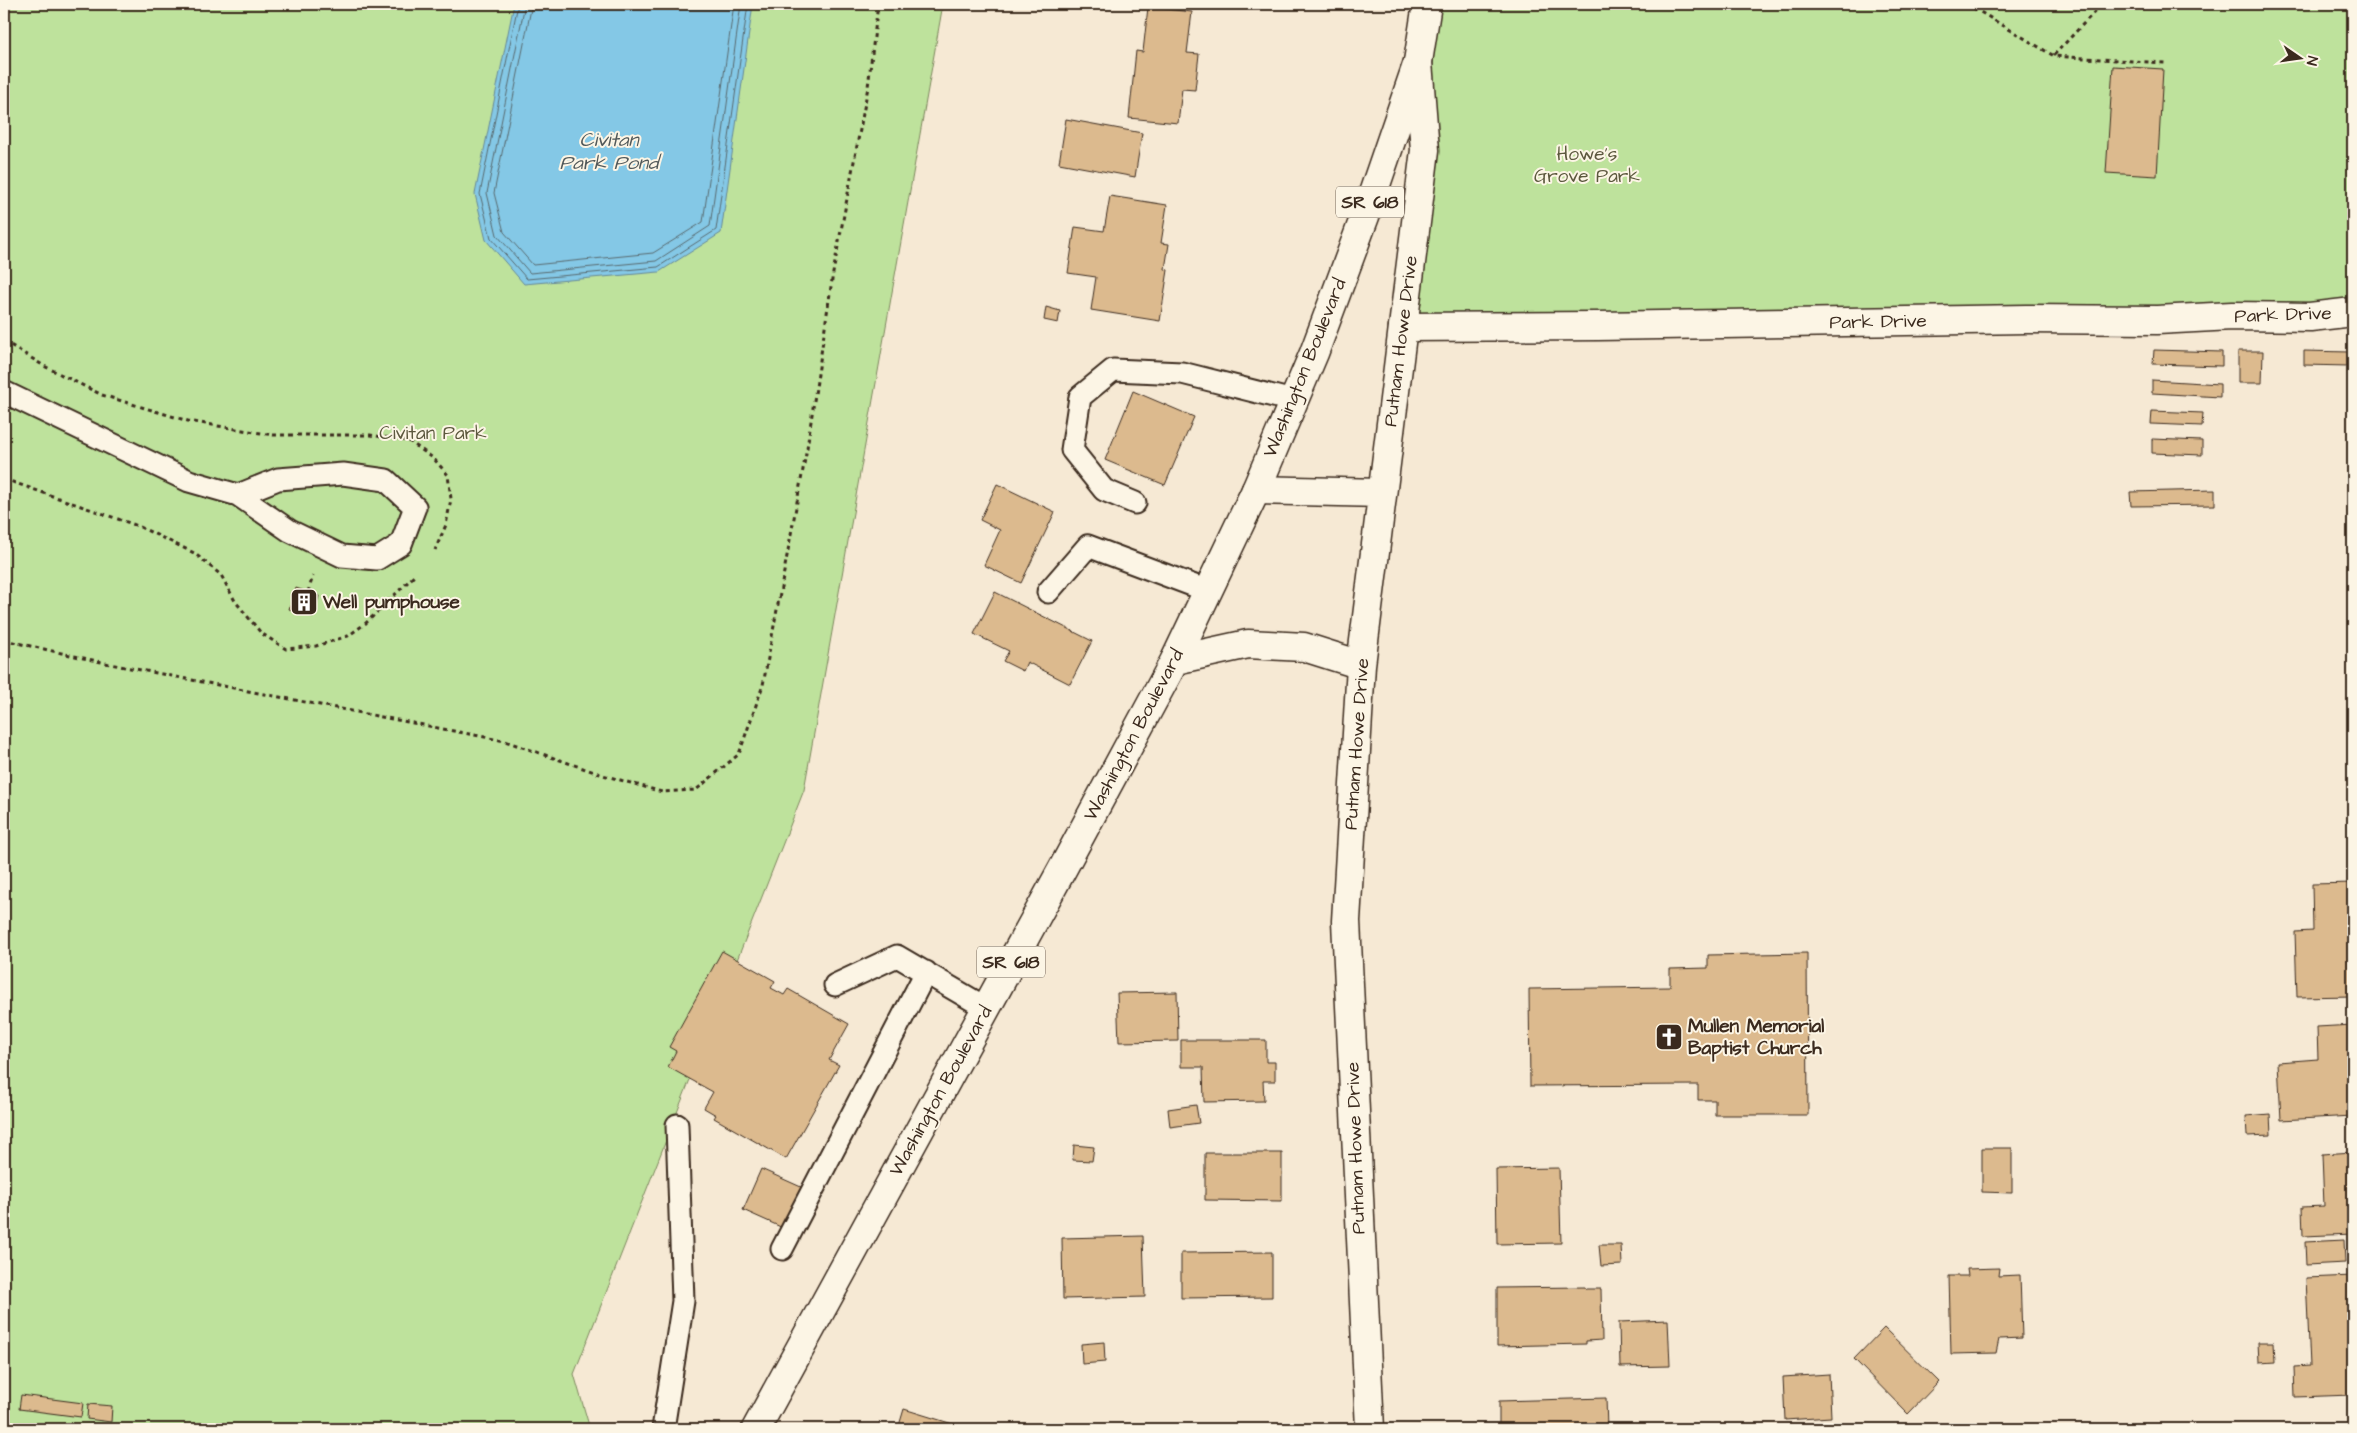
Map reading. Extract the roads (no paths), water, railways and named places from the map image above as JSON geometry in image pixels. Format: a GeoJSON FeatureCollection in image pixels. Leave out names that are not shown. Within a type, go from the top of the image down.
{"type":"FeatureCollection","features":[{"type":"Feature","properties":{"kind":"street","name":"Washington Boulevard"},"geometry":{"type":"LineString","coordinates":[[756,1429],[1175,660],[1256,490],[1314,352],[1368,208],[1418,62],[1427,4]]}},
{"type":"Feature","properties":{"kind":"street","name":"Putnam Howe Drive"},"geometry":{"type":"LineString","coordinates":[[1370,1429],[1346,921],[1361,665],[1425,150],[1418,62]]}},
{"type":"Feature","properties":{"kind":"street","name":"Park Drive"},"geometry":{"type":"LineString","coordinates":[[1403,327],[1598,326],[2026,319],[2157,320],[2232,316],[2310,317],[2353,312]]}},
{"type":"Feature","properties":{"kind":"street"},"geometry":{"type":"LineString","coordinates":[[1256,490],[1382,493]]}},
{"type":"Feature","properties":{"kind":"street"},"geometry":{"type":"LineString","coordinates":[[1175,660],[1248,644],[1304,647],[1361,665]]}},
{"type":"Feature","properties":{"kind":"lane"},"geometry":{"type":"LineString","coordinates":[[1136,503],[1104,490],[1072,450],[1080,397],[1113,370],[1182,373],[1293,401]]}},
{"type":"Feature","properties":{"kind":"lane"},"geometry":{"type":"LineString","coordinates":[[4,392],[189,481],[238,495],[290,531],[342,556],[377,559],[401,544],[415,507],[386,480],[343,474],[278,479],[238,495]]}},
{"type":"Feature","properties":{"kind":"lane"},"geometry":{"type":"LineString","coordinates":[[1048,592],[1088,546],[1208,591]]}},
{"type":"Feature","properties":{"kind":"lane"},"geometry":{"type":"LineString","coordinates":[[835,985],[898,956],[986,1008]]}},
{"type":"Feature","properties":{"kind":"lane"},"geometry":{"type":"LineString","coordinates":[[782,1249],[926,972]]}},
{"type":"Feature","properties":{"kind":"lane"},"geometry":{"type":"LineString","coordinates":[[663,1429],[683,1300],[677,1125]]}},
{"type":"Feature","properties":{"kind":"water","name":"Civitan Park Pond"},"geometry":{"type":"Polygon","coordinates":[[[514,4],[753,4],[721,233],[659,272],[524,284],[486,240],[475,194],[514,4]]]}},
{"type":"Feature","properties":{"kind":"place","name":"Well pumphouse"},"geometry":{"type":"Point","coordinates":[304,602]}},
{"type":"Feature","properties":{"kind":"place","name":"Mullen Memorial Baptist Church"},"geometry":{"type":"Point","coordinates":[1669,1037]}},
{"type":"Feature","properties":{"kind":"park label","name":"Howe’s Grove Park"},"geometry":{"type":"Point","coordinates":[1587,165]}},
{"type":"Feature","properties":{"kind":"park label","name":"Civitan Park"},"geometry":{"type":"Point","coordinates":[433,433]}}]}
